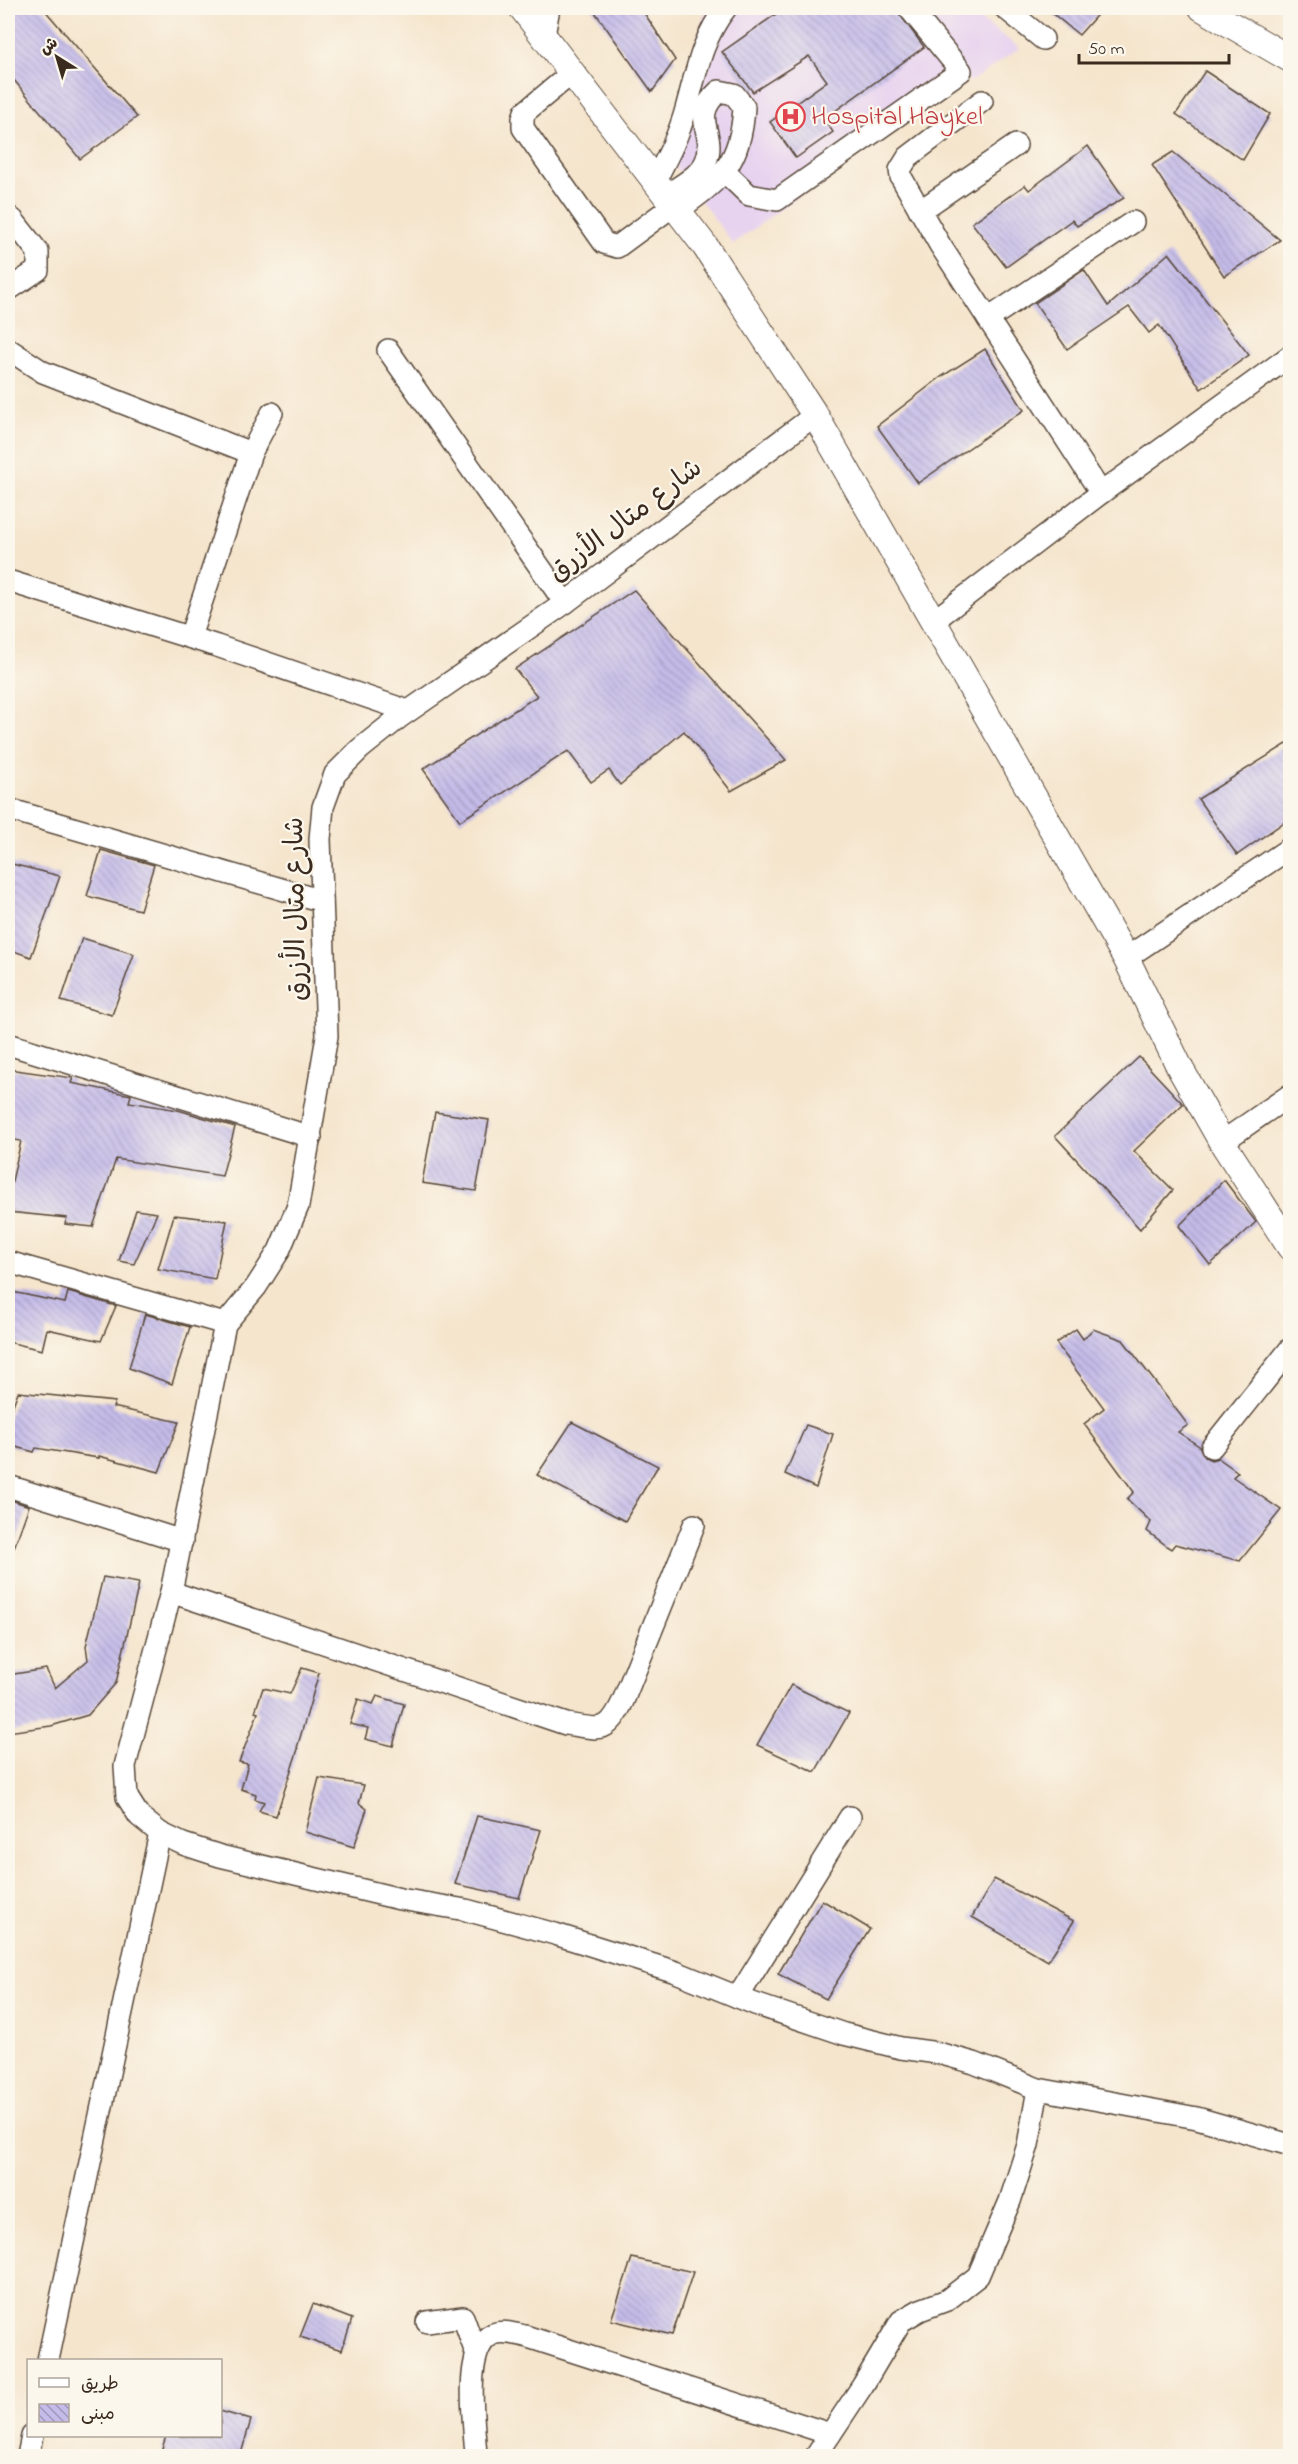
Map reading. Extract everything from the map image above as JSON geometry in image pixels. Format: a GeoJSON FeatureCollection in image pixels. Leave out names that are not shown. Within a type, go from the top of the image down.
{"type":"FeatureCollection","features":[{"type":"Feature","properties":{"kind":"main road"},"geometry":{"type":"LineString","coordinates":[[522,8],[668,198],[735,291],[815,415],[1126,958],[1181,1070],[1222,1142],[1290,1247]]}},
{"type":"Feature","properties":{"kind":"main road"},"geometry":{"type":"LineString","coordinates":[[1202,8],[1290,59]]}},
{"type":"Feature","properties":{"kind":"street"},"geometry":{"type":"LineString","coordinates":[[544,35],[549,8]]}},
{"type":"Feature","properties":{"kind":"street"},"geometry":{"type":"LineString","coordinates":[[668,198],[672,149],[710,31],[726,8]]}},
{"type":"Feature","properties":{"kind":"street"},"geometry":{"type":"LineString","coordinates":[[725,172],[748,195],[777,200],[961,71],[909,8]]}},
{"type":"Feature","properties":{"kind":"street"},"geometry":{"type":"LineString","coordinates":[[1005,8],[1042,39]]}},
{"type":"Feature","properties":{"kind":"street"},"geometry":{"type":"LineString","coordinates":[[572,73],[525,112],[523,128],[604,243],[617,247],[668,198],[695,176],[706,161],[708,143],[704,121],[707,102],[719,91],[734,94],[744,107],[743,128],[737,148],[725,172],[712,185],[668,198]]}},
{"type":"Feature","properties":{"kind":"street"},"geometry":{"type":"LineString","coordinates":[[982,101],[915,151],[903,163],[901,177],[920,212],[1101,493]]}},
{"type":"Feature","properties":{"kind":"street"},"geometry":{"type":"LineString","coordinates":[[920,212],[1016,145]]}},
{"type":"Feature","properties":{"kind":"street"},"geometry":{"type":"LineString","coordinates":[[8,216],[38,252],[38,270],[8,290]]}},
{"type":"Feature","properties":{"kind":"street"},"geometry":{"type":"LineString","coordinates":[[988,319],[1133,222]]}},
{"type":"Feature","properties":{"kind":"street"},"geometry":{"type":"LineString","coordinates":[[8,349],[43,372],[251,453]]}},
{"type":"Feature","properties":{"kind":"street"},"geometry":{"type":"LineString","coordinates":[[388,350],[565,603]]}},
{"type":"Feature","properties":{"kind":"street"},"geometry":{"type":"LineString","coordinates":[[932,622],[1101,493],[1290,356]]}},
{"type":"Feature","properties":{"kind":"street"},"geometry":{"type":"LineString","coordinates":[[190,638],[247,461],[272,413]]}},
{"type":"Feature","properties":{"kind":"street","name":"شارع متال الأزرق"},"geometry":{"type":"LineString","coordinates":[[225,1324],[256,1287],[279,1251],[298,1206],[327,1036],[320,839],[323,807],[335,774],[360,749],[408,711],[565,603],[815,415]]}},
{"type":"Feature","properties":{"kind":"street"},"geometry":{"type":"LineString","coordinates":[[8,581],[190,638],[408,711]]}},
{"type":"Feature","properties":{"kind":"street"},"geometry":{"type":"LineString","coordinates":[[8,810],[322,901]]}},
{"type":"Feature","properties":{"kind":"street"},"geometry":{"type":"LineString","coordinates":[[1126,958],[1290,848]]}},
{"type":"Feature","properties":{"kind":"street"},"geometry":{"type":"LineString","coordinates":[[8,1044],[311,1137]]}},
{"type":"Feature","properties":{"kind":"street"},"geometry":{"type":"LineString","coordinates":[[1222,1142],[1290,1095]]}},
{"type":"Feature","properties":{"kind":"street"},"geometry":{"type":"LineString","coordinates":[[8,1262],[225,1324],[171,1592],[125,1766],[127,1797],[139,1816],[160,1833],[183,1844],[220,1856],[400,1899],[466,1910],[555,1934],[676,1972],[738,1997],[844,2034],[901,2048],[938,2053],[974,2063],[1038,2089],[1197,2118],[1290,2145]]}},
{"type":"Feature","properties":{"kind":"street"},"geometry":{"type":"LineString","coordinates":[[1212,1447],[1290,1349]]}},
{"type":"Feature","properties":{"kind":"street"},"geometry":{"type":"LineString","coordinates":[[8,1486],[182,1541]]}},
{"type":"Feature","properties":{"kind":"street"},"geometry":{"type":"LineString","coordinates":[[171,1592],[566,1724],[603,1727],[610,1724],[623,1701],[694,1525]]}},
{"type":"Feature","properties":{"kind":"street"},"geometry":{"type":"LineString","coordinates":[[738,1997],[850,1817]]}},
{"type":"Feature","properties":{"kind":"street"},"geometry":{"type":"LineString","coordinates":[[48,2359],[160,1833]]}},
{"type":"Feature","properties":{"kind":"street"},"geometry":{"type":"LineString","coordinates":[[816,2457],[901,2321],[920,2310],[947,2300],[978,2276],[1010,2201],[1028,2145],[1038,2089]]}},
{"type":"Feature","properties":{"kind":"street"},"geometry":{"type":"LineString","coordinates":[[427,2322],[463,2317],[476,2353]]}},
{"type":"Feature","properties":{"kind":"street"},"geometry":{"type":"LineString","coordinates":[[476,2457],[473,2372],[476,2353],[482,2342],[492,2334],[504,2332],[525,2336],[830,2434]]}},
{"type":"Feature","properties":{"kind":"street"},"geometry":{"type":"LineString","coordinates":[[28,2457],[32,2437]]}},
{"type":"Feature","properties":{"kind":"shaded area","name":"Hospital Haykel"},"geometry":{"type":"Polygon","coordinates":[[[709,8],[964,8],[1020,48],[970,82],[964,74],[733,244],[665,152],[704,16],[709,8]]]}},
{"type":"Feature","properties":{"kind":"building"},"geometry":{"type":"Polygon","coordinates":[[[8,8],[43,8],[137,117],[80,159],[8,73],[8,8]]]}},
{"type":"Feature","properties":{"kind":"building"},"geometry":{"type":"Polygon","coordinates":[[[592,8],[641,8],[675,60],[652,92],[592,8]]]}},
{"type":"Feature","properties":{"kind":"building"},"geometry":{"type":"Polygon","coordinates":[[[771,8],[895,8],[924,47],[824,119],[833,132],[796,158],[770,122],[827,81],[809,56],[753,92],[722,52],[776,14],[771,8]]]}},
{"type":"Feature","properties":{"kind":"building"},"geometry":{"type":"Polygon","coordinates":[[[1046,8],[1103,8],[1079,35],[1046,8]]]}},
{"type":"Feature","properties":{"kind":"building"},"geometry":{"type":"Polygon","coordinates":[[[1205,71],[1270,114],[1243,160],[1176,114],[1205,71]]]}},
{"type":"Feature","properties":{"kind":"building"},"geometry":{"type":"Polygon","coordinates":[[[1088,146],[1124,198],[1077,226],[1072,220],[1006,267],[972,223],[1025,185],[1029,190],[1088,146]]]}},
{"type":"Feature","properties":{"kind":"building"},"geometry":{"type":"Polygon","coordinates":[[[1173,152],[1280,240],[1224,276],[1152,165],[1173,152]]]}},
{"type":"Feature","properties":{"kind":"building"},"geometry":{"type":"Polygon","coordinates":[[[1169,253],[1249,355],[1201,389],[1159,325],[1149,333],[1129,307],[1067,349],[1035,303],[1084,270],[1108,306],[1169,253]]]}},
{"type":"Feature","properties":{"kind":"building"},"geometry":{"type":"Polygon","coordinates":[[[985,349],[1024,410],[918,483],[877,426],[941,377],[985,349]]]}},
{"type":"Feature","properties":{"kind":"building"},"geometry":{"type":"Polygon","coordinates":[[[634,590],[786,760],[731,791],[684,731],[620,785],[609,770],[591,782],[568,751],[460,821],[423,769],[537,696],[515,669],[634,590]]]}},
{"type":"Feature","properties":{"kind":"building"},"geometry":{"type":"Polygon","coordinates":[[[1290,742],[1290,818],[1237,855],[1198,799],[1290,742]]]}},
{"type":"Feature","properties":{"kind":"building"},"geometry":{"type":"Polygon","coordinates":[[[101,850],[154,865],[140,910],[87,896],[101,850]]]}},
{"type":"Feature","properties":{"kind":"building"},"geometry":{"type":"Polygon","coordinates":[[[8,863],[60,876],[31,957],[8,949],[8,863]]]}},
{"type":"Feature","properties":{"kind":"building"},"geometry":{"type":"Polygon","coordinates":[[[82,938],[134,954],[112,1015],[61,1001],[82,938]]]}},
{"type":"Feature","properties":{"kind":"building"},"geometry":{"type":"Polygon","coordinates":[[[1139,1057],[1183,1104],[1134,1151],[1173,1190],[1140,1229],[1055,1136],[1139,1057]]]}},
{"type":"Feature","properties":{"kind":"building"},"geometry":{"type":"Polygon","coordinates":[[[8,1069],[73,1078],[71,1083],[131,1095],[129,1102],[178,1110],[235,1127],[222,1176],[116,1159],[93,1227],[65,1224],[67,1218],[8,1212],[8,1199],[21,1141],[8,1139],[8,1069]]]}},
{"type":"Feature","properties":{"kind":"building"},"geometry":{"type":"Polygon","coordinates":[[[435,1112],[489,1120],[476,1191],[422,1183],[435,1112]]]}},
{"type":"Feature","properties":{"kind":"building"},"geometry":{"type":"Polygon","coordinates":[[[1224,1180],[1256,1222],[1210,1265],[1179,1226],[1224,1180]]]}},
{"type":"Feature","properties":{"kind":"building"},"geometry":{"type":"Polygon","coordinates":[[[136,1210],[157,1213],[134,1264],[119,1261],[136,1210]]]}},
{"type":"Feature","properties":{"kind":"building"},"geometry":{"type":"Polygon","coordinates":[[[174,1215],[227,1221],[215,1279],[158,1269],[174,1215]]]}},
{"type":"Feature","properties":{"kind":"building"},"geometry":{"type":"Polygon","coordinates":[[[8,1291],[65,1303],[68,1292],[116,1306],[101,1341],[47,1329],[42,1350],[8,1342],[8,1291]]]}},
{"type":"Feature","properties":{"kind":"building"},"geometry":{"type":"Polygon","coordinates":[[[145,1314],[190,1327],[172,1384],[129,1368],[145,1314]]]}},
{"type":"Feature","properties":{"kind":"building"},"geometry":{"type":"Polygon","coordinates":[[[1076,1329],[1083,1339],[1093,1329],[1123,1340],[1188,1425],[1178,1432],[1199,1446],[1205,1457],[1211,1460],[1218,1458],[1238,1472],[1233,1477],[1281,1510],[1240,1561],[1175,1544],[1171,1549],[1147,1531],[1151,1522],[1127,1499],[1134,1492],[1084,1424],[1104,1408],[1056,1343],[1076,1329]]]}},
{"type":"Feature","properties":{"kind":"building"},"geometry":{"type":"Polygon","coordinates":[[[18,1392],[115,1402],[113,1407],[179,1422],[159,1472],[99,1456],[99,1458],[36,1448],[34,1452],[8,1445],[8,1418],[18,1392]]]}},
{"type":"Feature","properties":{"kind":"building"},"geometry":{"type":"Polygon","coordinates":[[[572,1422],[658,1466],[625,1521],[537,1475],[572,1422]]]}},
{"type":"Feature","properties":{"kind":"building"},"geometry":{"type":"Polygon","coordinates":[[[806,1425],[833,1434],[816,1488],[785,1474],[806,1425]]]}},
{"type":"Feature","properties":{"kind":"building"},"geometry":{"type":"Polygon","coordinates":[[[8,1499],[29,1506],[10,1559],[8,1559],[8,1499]]]}},
{"type":"Feature","properties":{"kind":"building"},"geometry":{"type":"Polygon","coordinates":[[[103,1577],[139,1583],[116,1683],[88,1715],[51,1726],[8,1732],[8,1675],[46,1669],[55,1688],[88,1660],[86,1646],[103,1577]]]}},
{"type":"Feature","properties":{"kind":"building"},"geometry":{"type":"Polygon","coordinates":[[[302,1668],[319,1673],[276,1816],[259,1811],[264,1802],[255,1799],[256,1794],[241,1789],[248,1764],[239,1762],[258,1713],[255,1712],[263,1688],[290,1694],[302,1668]]]}},
{"type":"Feature","properties":{"kind":"building"},"geometry":{"type":"Polygon","coordinates":[[[791,1685],[849,1713],[815,1772],[757,1745],[791,1685]]]}},
{"type":"Feature","properties":{"kind":"building"},"geometry":{"type":"Polygon","coordinates":[[[377,1696],[404,1704],[393,1746],[365,1739],[368,1728],[350,1724],[358,1699],[373,1704],[377,1696]]]}},
{"type":"Feature","properties":{"kind":"building"},"geometry":{"type":"Polygon","coordinates":[[[319,1778],[364,1785],[359,1803],[367,1809],[354,1847],[305,1832],[319,1778]]]}},
{"type":"Feature","properties":{"kind":"building"},"geometry":{"type":"Polygon","coordinates":[[[477,1816],[541,1830],[519,1898],[455,1884],[477,1816]]]}},
{"type":"Feature","properties":{"kind":"building"},"geometry":{"type":"Polygon","coordinates":[[[994,1879],[1074,1921],[1048,1961],[972,1917],[994,1879]]]}},
{"type":"Feature","properties":{"kind":"building"},"geometry":{"type":"Polygon","coordinates":[[[822,1900],[870,1929],[826,1999],[778,1974],[822,1900]]]}},
{"type":"Feature","properties":{"kind":"building"},"geometry":{"type":"Polygon","coordinates":[[[632,2258],[693,2272],[672,2335],[611,2320],[632,2258]]]}},
{"type":"Feature","properties":{"kind":"building"},"geometry":{"type":"Polygon","coordinates":[[[313,2304],[352,2319],[342,2350],[300,2337],[313,2304]]]}},
{"type":"Feature","properties":{"kind":"building"},"geometry":{"type":"Polygon","coordinates":[[[222,2412],[251,2420],[240,2457],[175,2457],[161,2452],[166,2437],[222,2437],[222,2412]]]}},
{"type":"Feature","properties":{"kind":"place","name":"Hospital Haykel"},"geometry":{"type":"Point","coordinates":[790,117]}}]}
